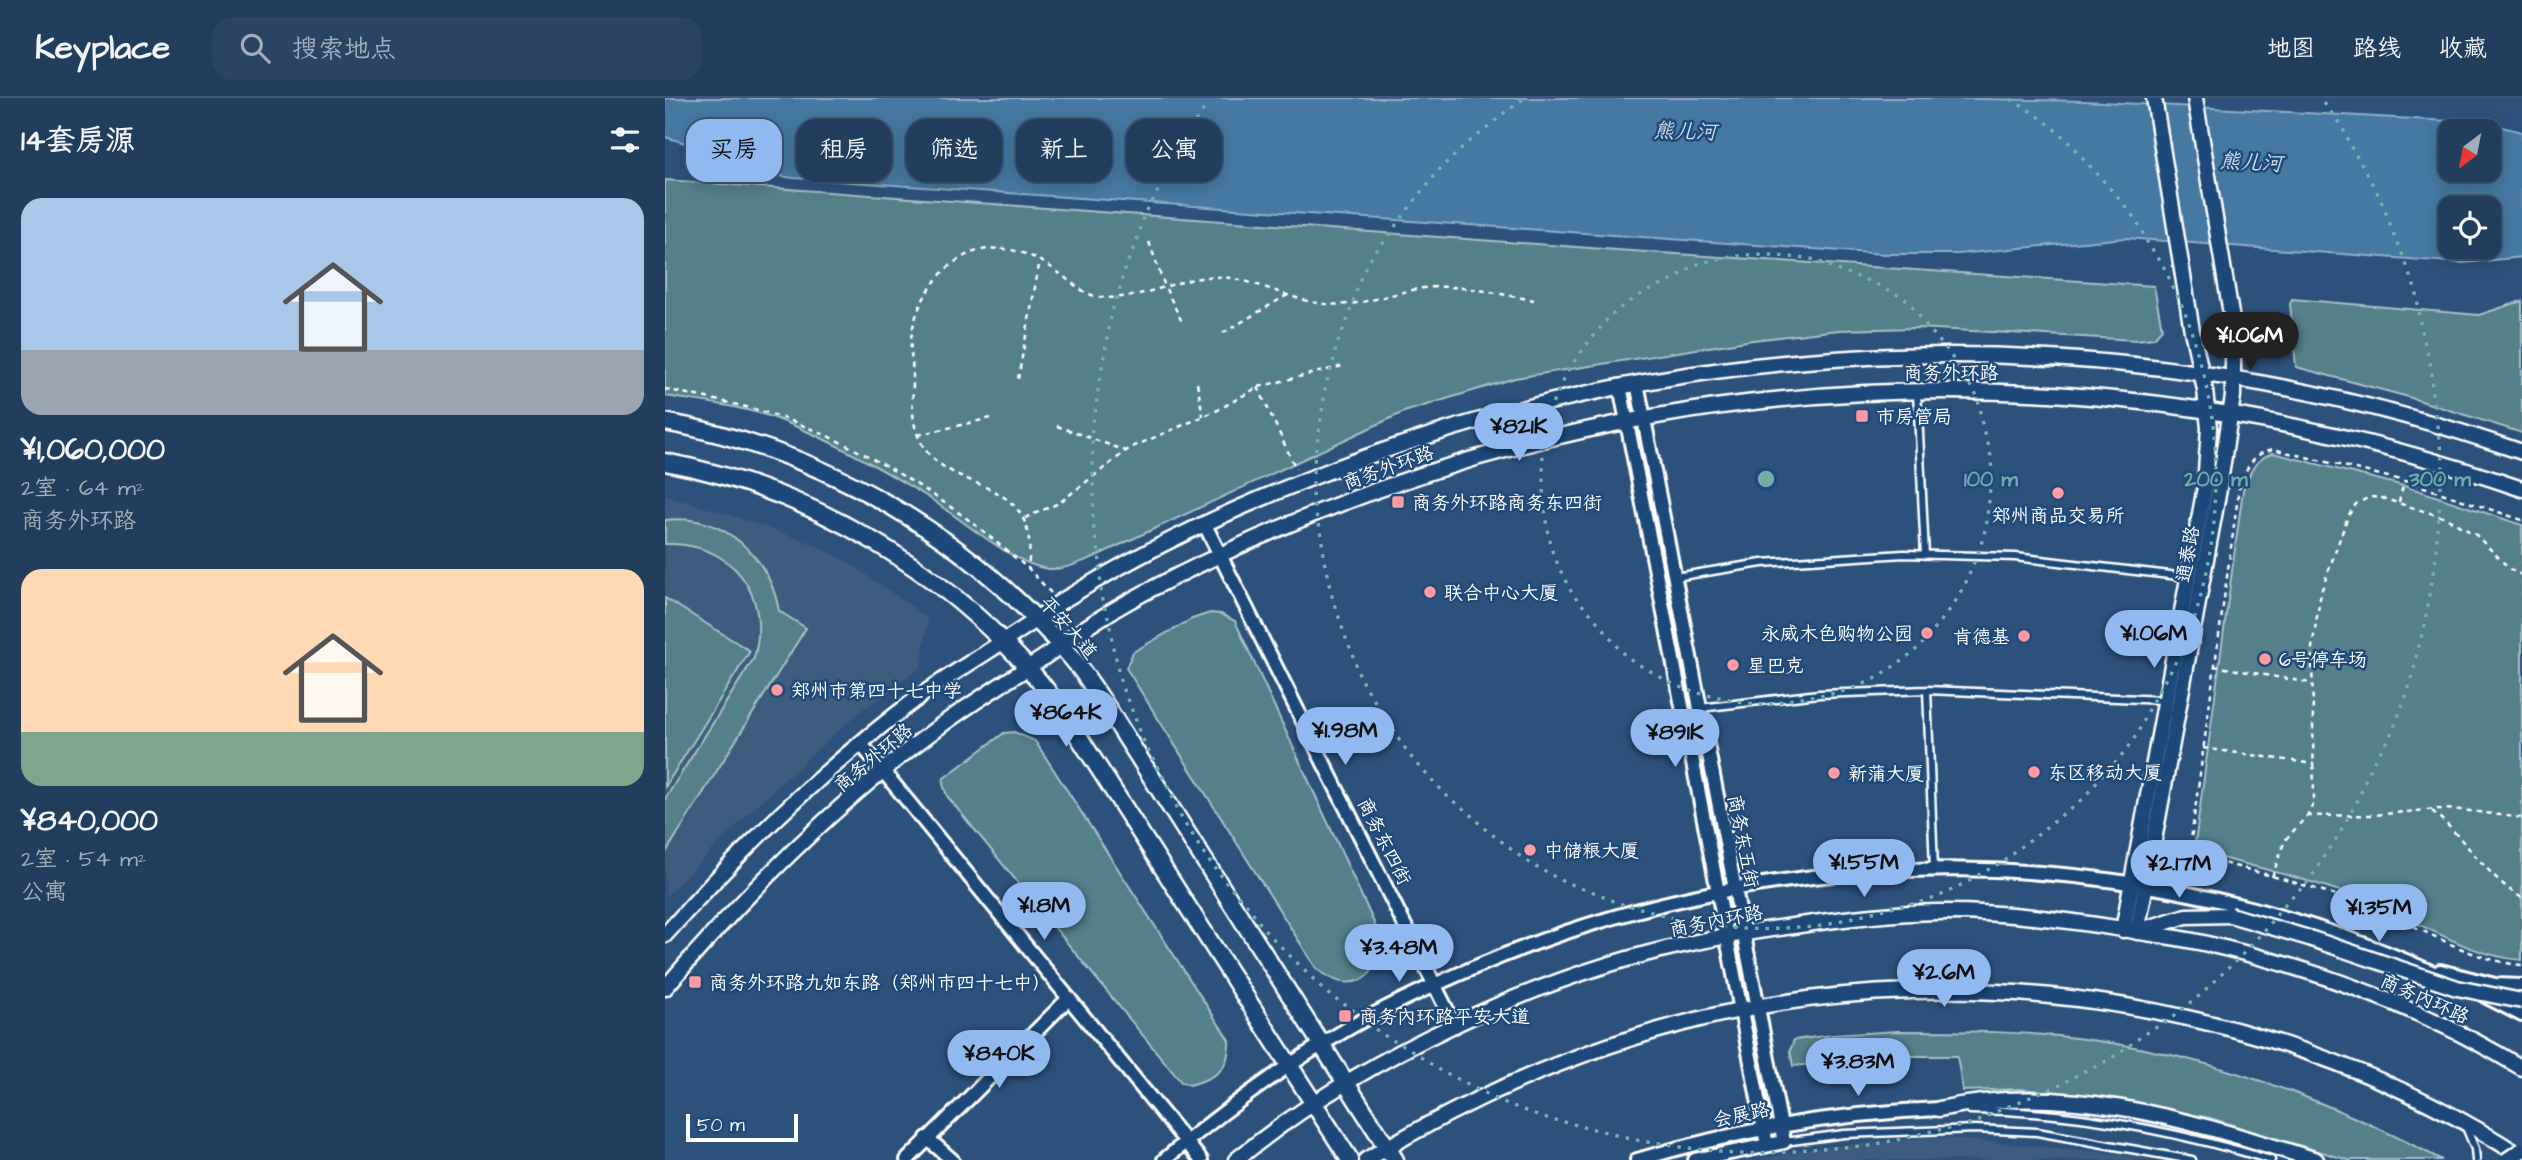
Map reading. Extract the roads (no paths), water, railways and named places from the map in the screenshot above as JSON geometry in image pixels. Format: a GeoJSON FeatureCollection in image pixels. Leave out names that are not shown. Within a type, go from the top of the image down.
{"type":"FeatureCollection","features":[{"type":"Feature","properties":{"kind":"main road","name":"平安大道"},"geometry":{"type":"LineString","coordinates":[[665,422],[697,428],[758,446],[813,465],[864,490],[966,556],[1037,619],[1061,646],[1110,712],[1391,1154]]}},
{"type":"Feature","properties":{"kind":"main road"},"geometry":{"type":"LineString","coordinates":[[665,462],[746,483],[797,502],[845,525],[893,553],[942,587],[1003,641],[1027,667],[1077,734],[1350,1160]]}},
{"type":"Feature","properties":{"kind":"street","name":"通泰路"},"geometry":{"type":"LineString","coordinates":[[2139,884],[2166,700],[2206,487],[2209,428],[2154,98]]}},
{"type":"Feature","properties":{"kind":"street","name":"通泰路"},"geometry":{"type":"LineString","coordinates":[[2130,931],[2219,489],[2233,379],[2233,326],[2195,98]]}},
{"type":"Feature","properties":{"kind":"street","name":"商务外环路"},"geometry":{"type":"LineString","coordinates":[[665,935],[721,872],[861,744],[918,698],[1060,603],[1110,573],[1203,523],[1376,453],[1459,425],[1581,393],[1700,372],[1813,359],[1902,355],[2022,356],[2138,366],[2233,379],[2381,410],[2473,435],[2522,452]]}},
{"type":"Feature","properties":{"kind":"street","name":"商务东五街"},"geometry":{"type":"LineString","coordinates":[[1637,383],[1784,1142]]}},
{"type":"Feature","properties":{"kind":"street","name":"商务东五街"},"geometry":{"type":"LineString","coordinates":[[1620,386],[1767,1145]]}},
{"type":"Feature","properties":{"kind":"street","name":"商务外环路"},"geometry":{"type":"LineString","coordinates":[[665,988],[747,897],[884,772],[940,726],[1118,609],[1219,555],[1332,508],[1457,463],[1548,438],[1705,407],[1816,394],[2021,391],[2134,401],[2230,415],[2373,444],[2522,489]]}},
{"type":"Feature","properties":{"kind":"street","name":"商务东四街"},"geometry":{"type":"LineString","coordinates":[[1203,523],[1455,1026]]}},
{"type":"Feature","properties":{"kind":"street"},"geometry":{"type":"LineString","coordinates":[[861,744],[1201,1160]]}},
{"type":"Feature","properties":{"kind":"street"},"geometry":{"type":"LineString","coordinates":[[1164,1160],[1234,1103],[1289,1065],[1352,1026],[1436,984],[1577,928],[1680,899],[1733,889],[1879,871],[1934,869],[2029,872],[2139,884],[2209,898],[2287,918],[2367,944],[2418,965],[2522,1015]]}},
{"type":"Feature","properties":{"kind":"street","name":"商务内环路"},"geometry":{"type":"LineString","coordinates":[[1236,1160],[1261,1140],[1374,1066],[1510,1002],[1591,971],[1690,943],[1845,918],[1940,912],[2027,915],[2200,942],[2249,954],[2351,987],[2462,1035],[2522,1068]]}},
{"type":"Feature","properties":{"kind":"street"},"geometry":{"type":"LineString","coordinates":[[2130,931],[2186,916],[2230,915],[2309,938],[2457,988],[2522,1001]]}},
{"type":"Feature","properties":{"kind":"street"},"geometry":{"type":"LineString","coordinates":[[2418,965],[2495,985],[2522,986]]}},
{"type":"Feature","properties":{"kind":"street"},"geometry":{"type":"LineString","coordinates":[[1366,1160],[1391,1154],[1488,1094],[1552,1067],[1642,1035],[1707,1017],[1757,1008],[1889,992],[1961,991],[2031,993],[2103,1002],[2185,1017],[2276,1041],[2369,1076],[2464,1122],[2522,1157]]}},
{"type":"Feature","properties":{"kind":"street"},"geometry":{"type":"LineString","coordinates":[[907,1160],[1069,998]]}},
{"type":"Feature","properties":{"kind":"street"},"geometry":{"type":"LineString","coordinates":[[1939,1110],[1980,1101],[2018,1098],[2110,1105],[2166,1116],[2316,1160]]}},
{"type":"Feature","properties":{"kind":"street","name":"会展路"},"geometry":{"type":"LineString","coordinates":[[1637,1160],[1688,1145],[1780,1125],[1867,1114],[1939,1110]]}},
{"type":"Feature","properties":{"kind":"street"},"geometry":{"type":"LineString","coordinates":[[927,1138],[952,1160]]}},
{"type":"Feature","properties":{"kind":"street","name":"会展路"},"geometry":{"type":"LineString","coordinates":[[1695,1160],[1784,1142]]}},
{"type":"Feature","properties":{"kind":"street"},"geometry":{"type":"LineString","coordinates":[[2507,1160],[2522,1150]]}},
{"type":"Feature","properties":{"kind":"lane"},"geometry":{"type":"LineString","coordinates":[[1917,391],[1925,555]]}},
{"type":"Feature","properties":{"kind":"lane"},"geometry":{"type":"LineString","coordinates":[[1674,577],[1762,563],[1850,556],[1925,555],[2015,557],[2189,577]]}},
{"type":"Feature","properties":{"kind":"lane"},"geometry":{"type":"LineString","coordinates":[[1699,708],[1819,694],[1927,690],[2166,700]]}},
{"type":"Feature","properties":{"kind":"lane"},"geometry":{"type":"LineString","coordinates":[[1927,690],[1934,869]]}},
{"type":"Feature","properties":{"kind":"lane"},"geometry":{"type":"LineString","coordinates":[[1939,1110],[2021,1111],[2101,1121],[2211,1142],[2271,1160]]}},
{"type":"Feature","properties":{"kind":"lane"},"geometry":{"type":"LineString","coordinates":[[2464,1122],[2475,1149],[2476,1160]]}},
{"type":"Feature","properties":{"kind":"lane"},"geometry":{"type":"LineString","coordinates":[[1784,1142],[1844,1134],[1975,1129],[2037,1132],[2192,1160]]}},
{"type":"Feature","properties":{"kind":"water","name":"熊儿河"},"geometry":{"type":"Polygon","coordinates":[[[665,98],[1937,98],[2084,101],[2438,120],[2438,182],[2501,182],[2501,127],[2522,132],[2522,257],[2463,263],[2125,238],[1958,254],[1884,254],[851,182],[892,182],[892,119],[796,119],[796,178],[782,176],[782,119],[686,119],[686,143],[665,137],[665,98]]]}},
{"type":"Feature","properties":{"kind":"place","name":"市房管局"},"geometry":{"type":"Point","coordinates":[1862,416]}},
{"type":"Feature","properties":{"kind":"place","name":"郑州商品交易所"},"geometry":{"type":"Point","coordinates":[2058,493]}},
{"type":"Feature","properties":{"kind":"place","name":"商务外环路商务东四街"},"geometry":{"type":"Point","coordinates":[1398,502]}},
{"type":"Feature","properties":{"kind":"place","name":"联合中心大厦"},"geometry":{"type":"Point","coordinates":[1430,592]}},
{"type":"Feature","properties":{"kind":"place","name":"永威木色购物公园"},"geometry":{"type":"Point","coordinates":[1927,633]}},
{"type":"Feature","properties":{"kind":"place","name":"肯德基"},"geometry":{"type":"Point","coordinates":[2024,636]}},
{"type":"Feature","properties":{"kind":"place","name":"6号停车场"},"geometry":{"type":"Point","coordinates":[2265,659]}},
{"type":"Feature","properties":{"kind":"place","name":"星巴克"},"geometry":{"type":"Point","coordinates":[1733,665]}},
{"type":"Feature","properties":{"kind":"place","name":"郑州市第四十七中学"},"geometry":{"type":"Point","coordinates":[777,690]}},
{"type":"Feature","properties":{"kind":"place","name":"东区移动大厦"},"geometry":{"type":"Point","coordinates":[2034,772]}},
{"type":"Feature","properties":{"kind":"place","name":"新蒲大厦"},"geometry":{"type":"Point","coordinates":[1834,773]}},
{"type":"Feature","properties":{"kind":"place","name":"中储粮大厦"},"geometry":{"type":"Point","coordinates":[1530,850]}},
{"type":"Feature","properties":{"kind":"place","name":"商务外环路九如东路（郑州市四十七中）"},"geometry":{"type":"Point","coordinates":[695,982]}},
{"type":"Feature","properties":{"kind":"place","name":"商务内环路平安大道"},"geometry":{"type":"Point","coordinates":[1345,1016]}}]}
